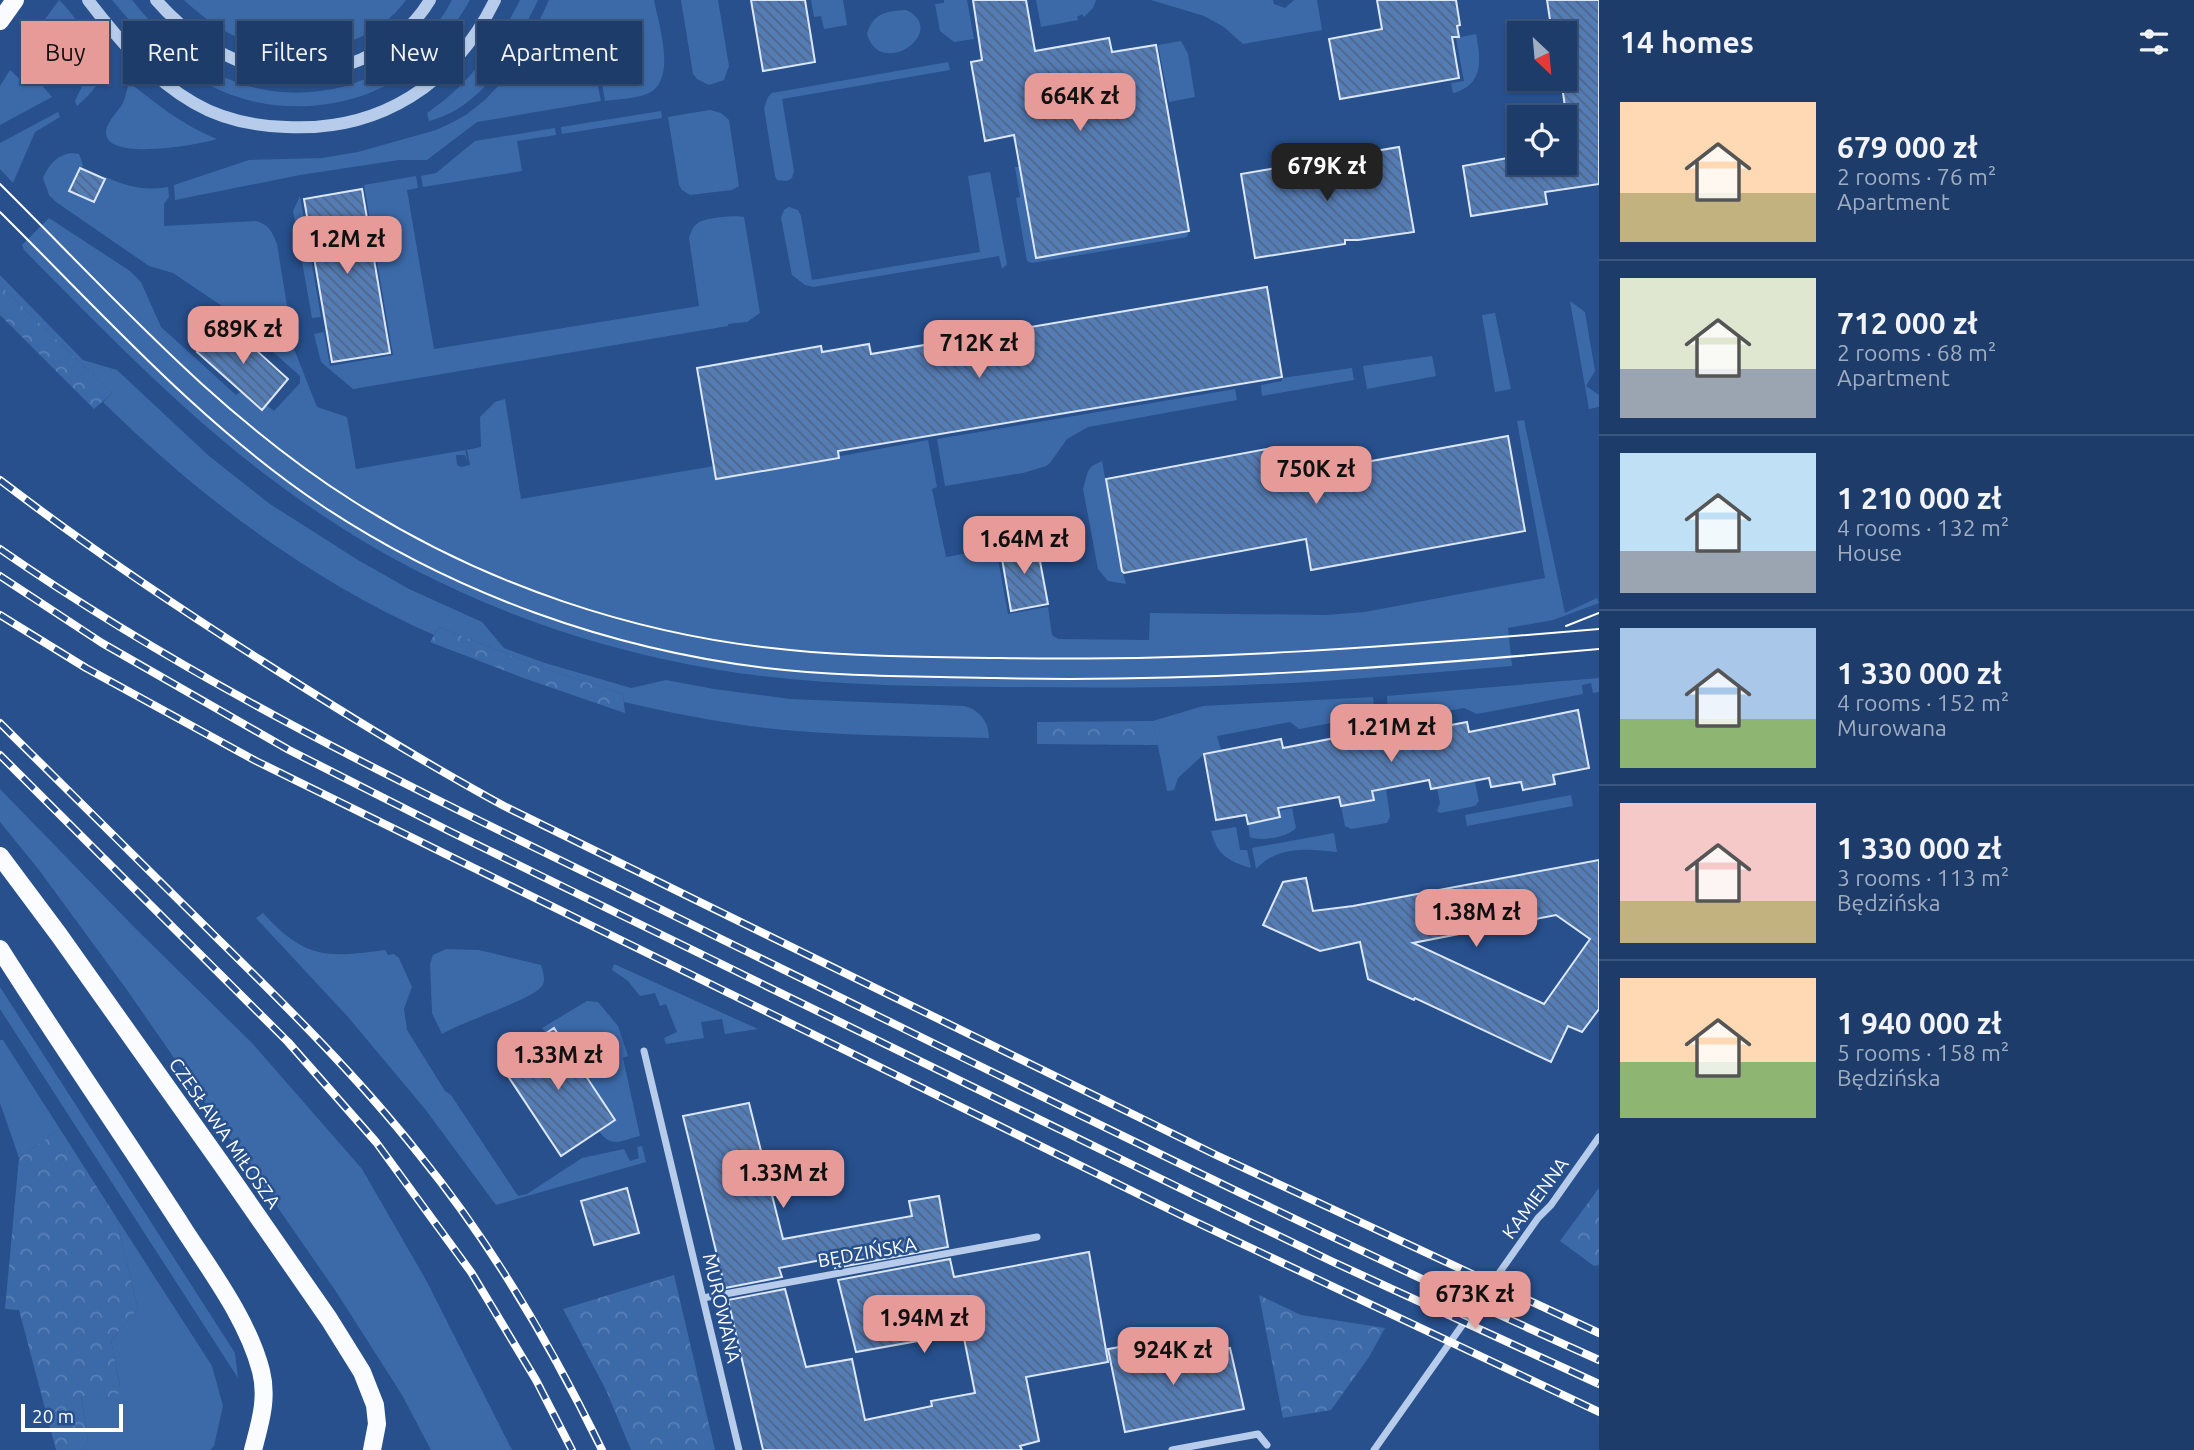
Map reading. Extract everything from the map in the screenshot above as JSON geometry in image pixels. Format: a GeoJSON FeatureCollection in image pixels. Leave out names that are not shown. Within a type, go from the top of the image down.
{"type":"FeatureCollection","features":[{"type":"Feature","properties":{"kind":"main road"},"geometry":{"type":"LineString","coordinates":[[0,21],[15,0]]}},
{"type":"Feature","properties":{"kind":"main road","name":"CZESŁAWA MIŁOSZA"},"geometry":{"type":"LineString","coordinates":[[0,856],[60,935],[204,1139],[356,1361],[371,1390],[375,1405],[377,1424],[372,1450]]}},
{"type":"Feature","properties":{"kind":"main road"},"geometry":{"type":"LineString","coordinates":[[0,949],[163,1197],[239,1319],[253,1347],[264,1394],[262,1418],[253,1450]]}},
{"type":"Feature","properties":{"kind":"street"},"geometry":{"type":"LineString","coordinates":[[88,0],[134,54],[174,90],[194,103],[231,120],[257,126],[306,128],[336,126],[356,121],[426,88],[450,66],[466,46],[495,0]]}},
{"type":"Feature","properties":{"kind":"street"},"geometry":{"type":"LineString","coordinates":[[156,0],[193,36],[226,56],[249,66],[278,72],[308,73],[355,62],[377,52],[402,34],[420,16],[430,0]]}},
{"type":"Feature","properties":{"kind":"street","name":"MUROWANA"},"geometry":{"type":"LineString","coordinates":[[644,1051],[739,1450]]}},
{"type":"Feature","properties":{"kind":"street","name":"KAMIENNA"},"geometry":{"type":"LineString","coordinates":[[1374,1450],[1538,1218],[1551,1205],[1599,1137]]}},
{"type":"Feature","properties":{"kind":"street","name":"BĘDZIŃSKA"},"geometry":{"type":"LineString","coordinates":[[703,1298],[1037,1237]]}},
{"type":"Feature","properties":{"kind":"street"},"geometry":{"type":"LineString","coordinates":[[1172,1450],[1258,1434],[1268,1446]]}},
{"type":"Feature","properties":{"kind":"green space"},"geometry":{"type":"Polygon","coordinates":[[[59,0],[77,21],[44,21],[59,0]]]}},
{"type":"Feature","properties":{"kind":"green space"},"geometry":{"type":"Polygon","coordinates":[[[112,0],[132,0],[150,21],[130,21],[112,0]]]}},
{"type":"Feature","properties":{"kind":"green space"},"geometry":{"type":"Polygon","coordinates":[[[184,0],[406,0],[386,21],[366,21],[366,34],[352,40],[352,21],[237,21],[237,37],[223,30],[223,21],[210,21],[184,0]]]}},
{"type":"Feature","properties":{"kind":"green space"},"geometry":{"type":"Polygon","coordinates":[[[452,0],[470,0],[457,21],[439,21],[452,0]]]}},
{"type":"Feature","properties":{"kind":"green space"},"geometry":{"type":"Polygon","coordinates":[[[520,0],[538,0],[527,21],[509,21],[520,0]]]}},
{"type":"Feature","properties":{"kind":"green space"},"geometry":{"type":"Polygon","coordinates":[[[549,0],[654,0],[664,54],[661,80],[655,89],[644,95],[605,101],[602,84],[642,84],[642,21],[539,21],[549,0]]]}},
{"type":"Feature","properties":{"kind":"green space"},"geometry":{"type":"Polygon","coordinates":[[[681,0],[718,0],[729,66],[724,80],[709,85],[693,74],[681,0]]]}},
{"type":"Feature","properties":{"kind":"green space"},"geometry":{"type":"Polygon","coordinates":[[[811,0],[843,0],[847,25],[824,29],[821,16],[814,17],[811,0]]]}},
{"type":"Feature","properties":{"kind":"green space"},"geometry":{"type":"Polygon","coordinates":[[[944,0],[967,0],[974,39],[954,42],[940,31],[935,4],[944,3],[944,0]]]}},
{"type":"Feature","properties":{"kind":"green space"},"geometry":{"type":"Polygon","coordinates":[[[1036,0],[1096,0],[1093,8],[1084,17],[1082,14],[1077,17],[1078,20],[1041,27],[1036,0]]]}},
{"type":"Feature","properties":{"kind":"green space"},"geometry":{"type":"Polygon","coordinates":[[[1151,0],[1273,0],[1274,4],[1285,8],[1294,0],[1317,0],[1322,30],[1243,44],[1224,27],[1204,16],[1151,0]]]}},
{"type":"Feature","properties":{"kind":"green space"},"geometry":{"type":"Polygon","coordinates":[[[906,10],[918,19],[920,29],[917,39],[897,52],[885,53],[874,47],[867,34],[877,17],[887,12],[906,10]]]}},
{"type":"Feature","properties":{"kind":"green space"},"geometry":{"type":"Polygon","coordinates":[[[1476,34],[1478,70],[1470,84],[1453,93],[1451,83],[1464,81],[1456,38],[1476,34]]]}},
{"type":"Feature","properties":{"kind":"green space"},"geometry":{"type":"Polygon","coordinates":[[[1181,41],[1188,54],[1195,97],[1169,102],[1158,45],[1181,41]]]}},
{"type":"Feature","properties":{"kind":"green space"},"geometry":{"type":"Polygon","coordinates":[[[948,62],[950,70],[782,99],[794,171],[792,178],[787,181],[777,180],[764,108],[772,93],[948,62]]]}},
{"type":"Feature","properties":{"kind":"green space"},"geometry":{"type":"Polygon","coordinates":[[[477,68],[477,84],[486,84],[449,114],[429,121],[427,113],[477,68]]]}},
{"type":"Feature","properties":{"kind":"green space"},"geometry":{"type":"Polygon","coordinates":[[[10,70],[21,80],[21,84],[41,84],[52,97],[0,125],[0,86],[10,70]]]}},
{"type":"Feature","properties":{"kind":"green space"},"geometry":{"type":"Polygon","coordinates":[[[223,77],[237,84],[299,93],[330,90],[366,78],[366,84],[387,84],[352,99],[323,105],[263,103],[235,96],[207,84],[223,84],[223,77]]]}},
{"type":"Feature","properties":{"kind":"green space"},"geometry":{"type":"Polygon","coordinates":[[[83,84],[97,84],[77,106],[75,101],[83,84]]]}},
{"type":"Feature","properties":{"kind":"green space"},"geometry":{"type":"Polygon","coordinates":[[[128,84],[132,84],[182,121],[217,139],[155,149],[120,146],[109,141],[106,131],[110,120],[123,103],[128,84]]]}},
{"type":"Feature","properties":{"kind":"green space"},"geometry":{"type":"Polygon","coordinates":[[[500,84],[597,84],[601,101],[477,122],[427,160],[399,160],[300,175],[175,200],[174,185],[249,160],[322,158],[358,152],[436,130],[466,115],[500,84]]]}},
{"type":"Feature","properties":{"kind":"green space"},"geometry":{"type":"Polygon","coordinates":[[[710,110],[721,113],[729,120],[739,186],[732,190],[690,195],[679,185],[668,117],[710,110]]]}},
{"type":"Feature","properties":{"kind":"green space"},"geometry":{"type":"Polygon","coordinates":[[[661,111],[662,118],[562,134],[561,127],[661,111]]]}},
{"type":"Feature","properties":{"kind":"green space"},"geometry":{"type":"Polygon","coordinates":[[[58,112],[60,117],[35,132],[13,183],[0,169],[0,143],[58,112]]]}},
{"type":"Feature","properties":{"kind":"green space"},"geometry":{"type":"Polygon","coordinates":[[[555,128],[556,135],[517,141],[522,171],[423,187],[421,176],[436,173],[475,141],[555,128]]]}},
{"type":"Feature","properties":{"kind":"green space"},"geometry":{"type":"Polygon","coordinates":[[[72,153],[79,154],[83,165],[69,191],[94,202],[105,177],[136,187],[168,187],[169,197],[164,204],[164,226],[256,221],[270,229],[277,244],[294,349],[317,407],[347,417],[356,469],[465,450],[468,463],[465,455],[456,455],[457,465],[470,465],[467,450],[481,447],[480,417],[495,402],[505,399],[521,499],[714,466],[716,479],[928,440],[937,487],[932,489],[946,557],[996,548],[1008,614],[1048,607],[1052,635],[1058,639],[1149,640],[1150,613],[1326,615],[1365,612],[1545,578],[1517,421],[1524,420],[1565,613],[1597,598],[1599,603],[1553,620],[1508,628],[1512,666],[1244,685],[912,686],[817,681],[697,666],[584,638],[475,598],[371,546],[322,515],[241,456],[130,356],[24,250],[22,245],[49,218],[130,271],[141,282],[161,327],[236,395],[241,391],[261,409],[266,405],[274,411],[300,383],[300,376],[230,314],[231,312],[173,273],[149,266],[49,195],[43,178],[45,173],[58,158],[72,153]]]}},
{"type":"Feature","properties":{"kind":"green space"},"geometry":{"type":"Polygon","coordinates":[[[1015,167],[1020,167],[1037,258],[1189,231],[1187,237],[1032,263],[1027,261],[1016,198],[1020,197],[1015,167]]]}},
{"type":"Feature","properties":{"kind":"green space"},"geometry":{"type":"Polygon","coordinates":[[[990,172],[1007,264],[1002,269],[999,256],[813,287],[805,285],[792,275],[781,218],[784,210],[789,207],[798,210],[801,216],[812,280],[980,252],[968,176],[990,172]]]}},
{"type":"Feature","properties":{"kind":"green space"},"geometry":{"type":"Polygon","coordinates":[[[416,176],[418,188],[407,190],[434,349],[699,306],[689,238],[698,223],[720,217],[744,217],[760,313],[747,322],[728,326],[353,389],[321,362],[314,334],[324,332],[330,366],[393,355],[364,185],[416,176]]]}},
{"type":"Feature","properties":{"kind":"green space"},"geometry":{"type":"Polygon","coordinates":[[[300,196],[321,317],[312,318],[293,211],[300,196]]]}},
{"type":"Feature","properties":{"kind":"green space"},"geometry":{"type":"Polygon","coordinates":[[[0,275],[83,360],[117,370],[209,456],[270,504],[409,589],[482,622],[504,648],[631,688],[666,680],[790,699],[964,706],[975,710],[982,718],[989,738],[821,733],[694,717],[624,702],[623,694],[543,668],[439,627],[434,635],[343,589],[300,562],[258,534],[178,471],[103,402],[112,393],[0,285],[0,275]]]}},
{"type":"Feature","properties":{"kind":"green space"},"geometry":{"type":"Polygon","coordinates":[[[0,285],[112,393],[94,409],[0,315],[0,285]]]}},
{"type":"Feature","properties":{"kind":"green space"},"geometry":{"type":"Polygon","coordinates":[[[1570,301],[1585,312],[1595,371],[1586,386],[1599,395],[1599,407],[1589,409],[1570,301]]]}},
{"type":"Feature","properties":{"kind":"green space"},"geometry":{"type":"Polygon","coordinates":[[[1495,313],[1511,389],[1495,392],[1482,315],[1495,313]]]}},
{"type":"Feature","properties":{"kind":"green space"},"geometry":{"type":"Polygon","coordinates":[[[1432,356],[1436,376],[1367,389],[1363,366],[1432,356]]]}},
{"type":"Feature","properties":{"kind":"green space"},"geometry":{"type":"Polygon","coordinates":[[[1352,368],[1354,380],[1262,396],[1261,385],[1282,381],[1282,378],[1352,368]]]}},
{"type":"Feature","properties":{"kind":"green space"},"geometry":{"type":"Polygon","coordinates":[[[1235,389],[1237,400],[1088,427],[1067,439],[1046,466],[1023,473],[945,486],[937,439],[1235,389]]]}},
{"type":"Feature","properties":{"kind":"green space"},"geometry":{"type":"Polygon","coordinates":[[[1102,461],[1126,584],[1108,581],[1098,569],[1083,489],[1088,471],[1102,461]]]}},
{"type":"Feature","properties":{"kind":"green space"},"geometry":{"type":"Polygon","coordinates":[[[439,627],[543,668],[623,694],[625,713],[430,642],[439,627]]]}},
{"type":"Feature","properties":{"kind":"green space"},"geometry":{"type":"Polygon","coordinates":[[[1599,678],[1599,692],[1593,693],[1591,683],[1582,685],[1583,694],[1477,714],[1464,708],[1405,719],[1388,709],[1387,696],[1599,678]]]}},
{"type":"Feature","properties":{"kind":"green space"},"geometry":{"type":"Polygon","coordinates":[[[1373,697],[1375,715],[1299,729],[1290,722],[1217,736],[1221,750],[1204,754],[1178,778],[1174,790],[1167,791],[1153,721],[1203,706],[1373,697]]]}},
{"type":"Feature","properties":{"kind":"green space"},"geometry":{"type":"Polygon","coordinates":[[[1153,721],[1158,745],[1037,744],[1037,722],[1153,721]]]}},
{"type":"Feature","properties":{"kind":"green space"},"geometry":{"type":"Polygon","coordinates":[[[1474,778],[1479,801],[1475,806],[1440,813],[1437,811],[1440,803],[1437,788],[1474,778]]]}},
{"type":"Feature","properties":{"kind":"green space"},"geometry":{"type":"Polygon","coordinates":[[[1386,788],[1390,817],[1387,823],[1351,829],[1345,826],[1341,806],[1372,791],[1386,788]]]}},
{"type":"Feature","properties":{"kind":"green space"},"geometry":{"type":"Polygon","coordinates":[[[0,789],[252,1043],[362,1169],[426,1280],[512,1450],[431,1450],[402,1395],[337,1293],[127,990],[39,870],[0,822],[0,789]]]}},
{"type":"Feature","properties":{"kind":"green space"},"geometry":{"type":"Polygon","coordinates":[[[1571,795],[1573,806],[1467,826],[1465,815],[1571,795]]]}},
{"type":"Feature","properties":{"kind":"green space"},"geometry":{"type":"Polygon","coordinates":[[[1292,808],[1296,828],[1292,831],[1267,839],[1250,837],[1248,824],[1280,817],[1279,811],[1292,808]]]}},
{"type":"Feature","properties":{"kind":"green space"},"geometry":{"type":"Polygon","coordinates":[[[1236,827],[1240,850],[1247,850],[1251,868],[1225,856],[1213,839],[1211,831],[1236,827]]]}},
{"type":"Feature","properties":{"kind":"green space"},"geometry":{"type":"Polygon","coordinates":[[[1334,833],[1337,852],[1284,852],[1265,861],[1256,869],[1252,848],[1334,833]]]}},
{"type":"Feature","properties":{"kind":"green space"},"geometry":{"type":"Polygon","coordinates":[[[263,913],[291,939],[318,952],[347,954],[385,950],[388,955],[394,954],[399,958],[412,987],[404,1009],[407,1030],[445,1091],[451,1095],[518,1196],[527,1194],[582,1158],[624,1149],[630,1161],[639,1158],[637,1147],[642,1146],[646,1162],[496,1205],[425,1109],[348,1017],[256,918],[263,913]]]}},
{"type":"Feature","properties":{"kind":"green space"},"geometry":{"type":"Polygon","coordinates":[[[446,949],[479,950],[541,965],[543,984],[525,998],[442,1034],[432,1013],[430,964],[433,955],[446,949]]]}},
{"type":"Feature","properties":{"kind":"green space"},"geometry":{"type":"Polygon","coordinates":[[[614,964],[758,1029],[725,1034],[722,1019],[701,1022],[704,1038],[666,1044],[664,1038],[677,1032],[666,1004],[660,1006],[655,993],[640,996],[628,981],[612,970],[614,964]]]}},
{"type":"Feature","properties":{"kind":"green space"},"geometry":{"type":"Polygon","coordinates":[[[0,987],[235,1353],[238,1378],[0,1009],[0,987]]]}},
{"type":"Feature","properties":{"kind":"green space"},"geometry":{"type":"Polygon","coordinates":[[[587,1001],[598,1002],[618,1026],[628,1056],[623,1058],[640,1136],[617,1142],[603,1137],[599,1131],[614,1120],[542,1028],[587,1001]]]}},
{"type":"Feature","properties":{"kind":"green space"},"geometry":{"type":"Polygon","coordinates":[[[0,1040],[3,1040],[60,1129],[19,1158],[0,1103],[0,1040]]]}},
{"type":"Feature","properties":{"kind":"green space"},"geometry":{"type":"Polygon","coordinates":[[[60,1129],[116,1217],[138,1309],[111,1340],[120,1387],[116,1400],[96,1395],[81,1396],[88,1441],[82,1450],[56,1450],[19,1310],[5,1309],[19,1158],[60,1129]]]}},
{"type":"Feature","properties":{"kind":"green space"},"geometry":{"type":"Polygon","coordinates":[[[1599,1188],[1599,1265],[1594,1266],[1560,1241],[1599,1188]]]}},
{"type":"Feature","properties":{"kind":"green space"},"geometry":{"type":"Polygon","coordinates":[[[116,1217],[212,1366],[223,1406],[214,1446],[210,1450],[82,1450],[88,1441],[81,1395],[96,1395],[120,1386],[111,1340],[138,1309],[116,1217]]]}},
{"type":"Feature","properties":{"kind":"green space"},"geometry":{"type":"Polygon","coordinates":[[[674,1275],[715,1450],[631,1450],[606,1390],[563,1309],[674,1275]]]}},
{"type":"Feature","properties":{"kind":"green space"},"geometry":{"type":"Polygon","coordinates":[[[1259,1295],[1301,1315],[1385,1328],[1369,1357],[1331,1410],[1283,1418],[1259,1295]]]}},
{"type":"Feature","properties":{"kind":"building"},"geometry":{"type":"Polygon","coordinates":[[[751,0],[805,0],[815,62],[763,71],[751,0]]]}},
{"type":"Feature","properties":{"kind":"building"},"geometry":{"type":"Polygon","coordinates":[[[973,0],[1026,0],[1035,51],[1109,38],[1112,52],[1156,45],[1189,231],[1036,258],[1014,135],[985,141],[971,62],[982,60],[973,0]]]}},
{"type":"Feature","properties":{"kind":"building"},"geometry":{"type":"Polygon","coordinates":[[[1377,0],[1456,0],[1459,37],[1452,37],[1459,78],[1340,99],[1329,39],[1382,29],[1377,0]]]}},
{"type":"Feature","properties":{"kind":"building"},"geometry":{"type":"Polygon","coordinates":[[[1547,0],[1599,0],[1599,184],[1545,192],[1547,204],[1471,216],[1463,166],[1507,158],[1507,175],[1577,175],[1577,105],[1565,105],[1563,91],[1577,91],[1577,21],[1550,21],[1547,0]]]}},
{"type":"Feature","properties":{"kind":"building"},"geometry":{"type":"Polygon","coordinates":[[[1399,147],[1414,232],[1345,240],[1345,244],[1255,258],[1241,174],[1399,147]]]}},
{"type":"Feature","properties":{"kind":"building"},"geometry":{"type":"Polygon","coordinates":[[[80,168],[105,179],[94,202],[69,191],[80,168]]]}},
{"type":"Feature","properties":{"kind":"building"},"geometry":{"type":"Polygon","coordinates":[[[362,189],[390,353],[332,362],[304,199],[362,189]]]}},
{"type":"Feature","properties":{"kind":"building"},"geometry":{"type":"Polygon","coordinates":[[[1267,287],[1282,377],[838,451],[839,458],[716,479],[697,368],[821,346],[822,352],[869,344],[871,354],[1267,287]]]}},
{"type":"Feature","properties":{"kind":"building"},"geometry":{"type":"Polygon","coordinates":[[[225,322],[288,379],[262,410],[197,352],[225,322]]]}},
{"type":"Feature","properties":{"kind":"building"},"geometry":{"type":"Polygon","coordinates":[[[1508,436],[1525,531],[1311,570],[1306,539],[1124,573],[1122,571],[1106,479],[1277,447],[1290,447],[1295,475],[1508,436]]]}},
{"type":"Feature","properties":{"kind":"building"},"geometry":{"type":"Polygon","coordinates":[[[1036,540],[1048,604],[1011,611],[1000,547],[1036,540]]]}},
{"type":"Feature","properties":{"kind":"building"},"geometry":{"type":"Polygon","coordinates":[[[1578,710],[1589,768],[1553,775],[1555,784],[1523,790],[1521,782],[1491,787],[1489,778],[1431,789],[1429,780],[1372,791],[1374,800],[1341,806],[1339,797],[1278,808],[1280,817],[1248,824],[1246,815],[1216,820],[1204,754],[1281,739],[1283,748],[1376,730],[1378,739],[1467,722],[1469,732],[1578,710]]]}},
{"type":"Feature","properties":{"kind":"building"},"geometry":{"type":"Polygon","coordinates":[[[1599,860],[1599,1009],[1582,1032],[1568,1026],[1551,1062],[1415,998],[1414,1000],[1368,979],[1360,942],[1320,951],[1263,925],[1283,882],[1306,878],[1313,911],[1599,860]],[[1556,915],[1413,943],[1544,1004],[1590,939],[1556,915]]]}},
{"type":"Feature","properties":{"kind":"building"},"geometry":{"type":"Polygon","coordinates":[[[554,1028],[615,1120],[561,1156],[500,1064],[554,1028]]]}},
{"type":"Feature","properties":{"kind":"building"},"geometry":{"type":"Polygon","coordinates":[[[749,1103],[783,1239],[912,1216],[909,1201],[939,1196],[948,1247],[835,1268],[832,1258],[779,1268],[782,1277],[725,1288],[683,1116],[749,1103]]]}},
{"type":"Feature","properties":{"kind":"building"},"geometry":{"type":"Polygon","coordinates":[[[627,1188],[639,1233],[594,1245],[581,1201],[627,1188]]]}},
{"type":"Feature","properties":{"kind":"building"},"geometry":{"type":"Polygon","coordinates":[[[1089,1252],[1108,1362],[1026,1377],[1039,1441],[1020,1446],[1022,1450],[763,1450],[728,1300],[785,1289],[806,1367],[852,1359],[865,1420],[932,1406],[931,1401],[975,1393],[963,1333],[856,1352],[838,1280],[950,1259],[954,1277],[1089,1252]]]}},
{"type":"Feature","properties":{"kind":"building"},"geometry":{"type":"Polygon","coordinates":[[[1142,1343],[1146,1364],[1230,1348],[1244,1409],[1125,1432],[1108,1349],[1142,1343]]]}},
{"type":"Feature","properties":{"kind":"tram line"},"geometry":{"type":"LineString","coordinates":[[0,184],[168,352],[256,431],[303,467],[403,531],[455,557],[508,581],[619,619],[733,643],[790,650],[869,655],[1076,659],[1375,647],[1599,629]]}},
{"type":"Feature","properties":{"kind":"tram line"},"geometry":{"type":"LineString","coordinates":[[0,212],[195,405],[236,441],[324,507],[374,538],[480,591],[592,632],[649,647],[766,668],[851,675],[994,678],[1221,676],[1448,662],[1599,649]]}},
{"type":"Feature","properties":{"kind":"tram line"},"geometry":{"type":"LineString","coordinates":[[1566,626],[1599,613]]}},
{"type":"Feature","properties":{"kind":"railway"},"geometry":{"type":"LineString","coordinates":[[0,480],[97,551],[228,640],[382,736],[504,806],[1216,1155],[1599,1333]]}},
{"type":"Feature","properties":{"kind":"railway"},"geometry":{"type":"LineString","coordinates":[[0,549],[171,658],[349,755],[1154,1151],[1599,1360]]}},
{"type":"Feature","properties":{"kind":"railway"},"geometry":{"type":"LineString","coordinates":[[0,576],[102,643],[289,750],[449,831],[1331,1261],[1599,1384]]}},
{"type":"Feature","properties":{"kind":"railway"},"geometry":{"type":"LineString","coordinates":[[0,615],[86,668],[256,761],[1183,1216],[1599,1412]]}},
{"type":"Feature","properties":{"kind":"railway"},"geometry":{"type":"LineString","coordinates":[[0,723],[296,1017],[395,1125],[471,1223],[519,1296],[602,1450]]}},
{"type":"Feature","properties":{"kind":"railway"},"geometry":{"type":"LineString","coordinates":[[0,755],[288,1042],[376,1142],[471,1272],[536,1380],[572,1450]]}}]}
